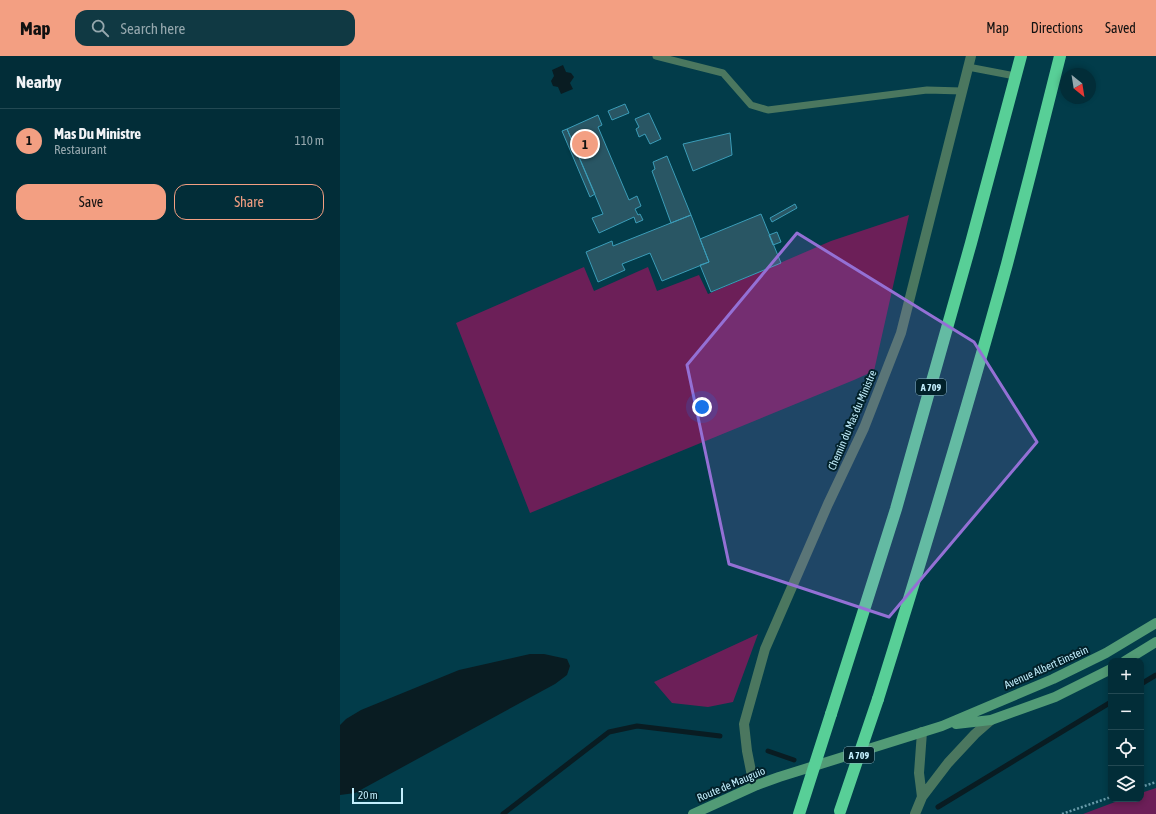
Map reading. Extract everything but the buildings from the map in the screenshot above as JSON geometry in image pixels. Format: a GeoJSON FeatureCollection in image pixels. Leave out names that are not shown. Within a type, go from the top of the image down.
{"type":"FeatureCollection","features":[{"type":"Feature","properties":{"kind":"highway","name":"A 709"},"geometry":{"type":"LineString","coordinates":[[799,814],[896,509],[971,243],[1021,56]]}},
{"type":"Feature","properties":{"kind":"highway","name":"A 709"},"geometry":{"type":"LineString","coordinates":[[840,812],[878,699],[922,557],[979,363],[1060,56]]}},
{"type":"Feature","properties":{"kind":"street","name":"Chemin du Mas du Ministre"},"geometry":{"type":"LineString","coordinates":[[757,785],[752,776],[744,724],[765,649],[828,504],[864,428],[901,333],[970,56]]}},
{"type":"Feature","properties":{"kind":"street","name":"Avenue Albert Einstein"},"geometry":{"type":"LineString","coordinates":[[779,777],[942,726],[1053,679],[1106,653],[1156,623]]}},
{"type":"Feature","properties":{"kind":"street"},"geometry":{"type":"LineString","coordinates":[[1130,658],[1156,642]]}},
{"type":"Feature","properties":{"kind":"street","name":"Avenue Albert Einstein"},"geometry":{"type":"LineString","coordinates":[[942,726],[991,720],[1055,697],[1108,670]]}},
{"type":"Feature","properties":{"kind":"street"},"geometry":{"type":"LineString","coordinates":[[915,814],[922,797],[948,763],[975,734],[991,720]]}},
{"type":"Feature","properties":{"kind":"street"},"geometry":{"type":"LineString","coordinates":[[922,732],[919,773],[922,797]]}},
{"type":"Feature","properties":{"kind":"street","name":"Route de Mauguio"},"geometry":{"type":"LineString","coordinates":[[693,814],[757,785],[779,777]]}},
{"type":"Feature","properties":{"kind":"lane"},"geometry":{"type":"LineString","coordinates":[[656,56],[723,73],[751,105],[768,110],[927,90],[962,91]]}},
{"type":"Feature","properties":{"kind":"lane"},"geometry":{"type":"LineString","coordinates":[[968,68],[1015,76]]}},
{"type":"Feature","properties":{"kind":"path"},"geometry":{"type":"LineString","coordinates":[[1144,786],[1156,782]]}},
{"type":"Feature","properties":{"kind":"path"},"geometry":{"type":"LineString","coordinates":[[1062,814],[1108,799]]}},
{"type":"Feature","properties":{"kind":"highlighted area"},"geometry":{"type":"Polygon","coordinates":[[[797,233],[974,342],[1037,442],[889,617],[729,564],[687,365],[797,233]]]}},
{"type":"Feature","properties":{"kind":"shaded area"},"geometry":{"type":"Polygon","coordinates":[[[909,215],[874,371],[530,513],[456,323],[584,267],[594,291],[648,267],[657,291],[699,275],[708,294],[831,241],[909,215]]]}},
{"type":"Feature","properties":{"kind":"shaded area"},"geometry":{"type":"Polygon","coordinates":[[[758,634],[733,702],[708,707],[672,703],[654,682],[758,634]]]}},
{"type":"Feature","properties":{"kind":"shaded area"},"geometry":{"type":"Polygon","coordinates":[[[1156,788],[1156,814],[1083,814],[1115,802],[1144,802],[1144,792],[1156,788]]]}},
{"type":"Feature","properties":{"kind":"water"},"geometry":{"type":"Polygon","coordinates":[[[563,65],[566,72],[571,73],[574,77],[570,83],[573,89],[561,94],[558,87],[553,86],[551,81],[554,76],[552,70],[563,65]]]}},
{"type":"Feature","properties":{"kind":"water"},"geometry":{"type":"Polygon","coordinates":[[[530,654],[544,654],[567,659],[570,666],[567,675],[555,684],[355,793],[340,795],[340,725],[346,719],[361,710],[459,670],[530,654]]]}},
{"type":"Feature","properties":{"kind":"waterway"},"geometry":{"type":"LineString","coordinates":[[1144,682],[1156,675]]}},
{"type":"Feature","properties":{"kind":"waterway"},"geometry":{"type":"LineString","coordinates":[[938,807],[1108,704]]}},
{"type":"Feature","properties":{"kind":"waterway"},"geometry":{"type":"LineString","coordinates":[[503,814],[609,732],[637,726],[720,736]]}},
{"type":"Feature","properties":{"kind":"waterway"},"geometry":{"type":"LineString","coordinates":[[768,751],[794,760]]}},
{"type":"Feature","properties":{"kind":"place","name":"Mas Du Ministre"},"geometry":{"type":"Point","coordinates":[585,144]}}]}
